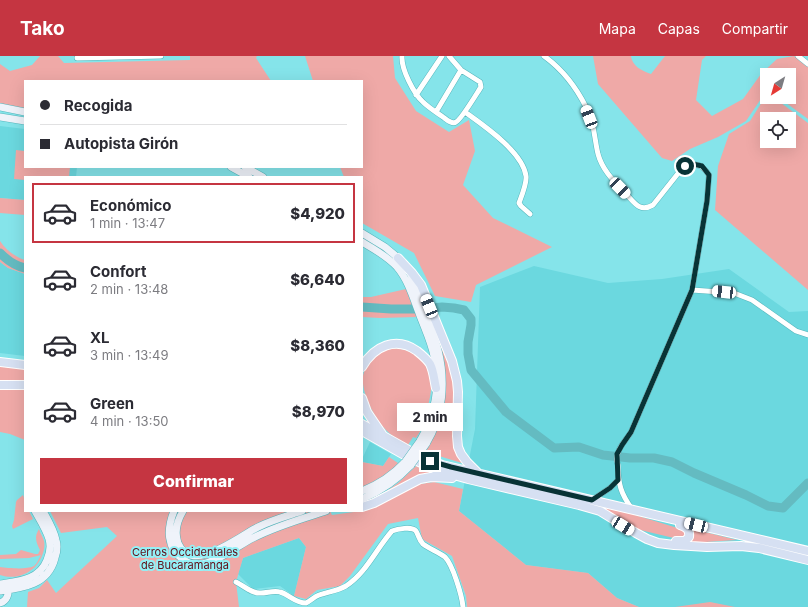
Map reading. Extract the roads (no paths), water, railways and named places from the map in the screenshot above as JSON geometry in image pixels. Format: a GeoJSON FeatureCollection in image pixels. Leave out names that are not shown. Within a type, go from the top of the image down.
{"type":"FeatureCollection","features":[{"type":"Feature","properties":{"kind":"highway"},"geometry":{"type":"LineString","coordinates":[[398,258],[412,272],[421,285],[420,298],[426,316],[452,361],[457,381],[458,447],[467,462],[478,473]]}},
{"type":"Feature","properties":{"kind":"highway"},"geometry":{"type":"LineString","coordinates":[[363,366],[370,355],[382,347],[394,344],[405,345],[413,348],[421,354],[429,364],[433,373],[436,388]]}},
{"type":"Feature","properties":{"kind":"highway"},"geometry":{"type":"LineString","coordinates":[[0,362],[24,365]]}},
{"type":"Feature","properties":{"kind":"highway"},"geometry":{"type":"LineString","coordinates":[[0,385],[24,385]]}},
{"type":"Feature","properties":{"kind":"highway"},"geometry":{"type":"LineString","coordinates":[[363,400],[368,412],[384,436]]}},
{"type":"Feature","properties":{"kind":"highway"},"geometry":{"type":"LineString","coordinates":[[363,425],[430,461],[442,465],[808,551]]}},
{"type":"Feature","properties":{"kind":"highway"},"geometry":{"type":"LineString","coordinates":[[363,432],[424,465],[468,479],[600,511],[647,539],[674,545],[707,547],[741,546],[759,548],[808,560]]}},
{"type":"Feature","properties":{"kind":"highway"},"geometry":{"type":"LineString","coordinates":[[363,507],[374,503],[420,479],[431,477],[468,479]]}},
{"type":"Feature","properties":{"kind":"highway"},"geometry":{"type":"LineString","coordinates":[[636,533],[677,541],[685,541],[689,537],[689,532],[685,526],[650,516],[643,512]]}},
{"type":"Feature","properties":{"kind":"main road"},"geometry":{"type":"LineString","coordinates":[[0,107],[24,112]]}},
{"type":"Feature","properties":{"kind":"main road"},"geometry":{"type":"LineString","coordinates":[[0,117],[24,121]]}},
{"type":"Feature","properties":{"kind":"main road"},"geometry":{"type":"LineString","coordinates":[[233,168],[247,176]]}},
{"type":"Feature","properties":{"kind":"main road"},"geometry":{"type":"LineString","coordinates":[[247,168],[261,176]]}},
{"type":"Feature","properties":{"kind":"main road"},"geometry":{"type":"LineString","coordinates":[[363,234],[386,246],[398,258]]}},
{"type":"Feature","properties":{"kind":"main road"},"geometry":{"type":"LineString","coordinates":[[363,243],[386,256],[420,298],[438,349],[443,383],[438,418],[433,431],[398,478],[363,498]]}},
{"type":"Feature","properties":{"kind":"main road"},"geometry":{"type":"LineString","coordinates":[[423,443],[424,435],[431,418],[436,388],[436,369],[426,316]]}},
{"type":"Feature","properties":{"kind":"main road"},"geometry":{"type":"LineString","coordinates":[[363,491],[386,480],[408,463]]}},
{"type":"Feature","properties":{"kind":"main road"},"geometry":{"type":"LineString","coordinates":[[5,586],[24,587],[36,583],[43,578],[52,566],[57,550],[57,544],[53,531],[39,512]]}},
{"type":"Feature","properties":{"kind":"main road"},"geometry":{"type":"LineString","coordinates":[[174,512],[169,533],[169,539],[172,547],[180,558],[192,564],[198,565],[210,562],[262,533],[323,512]]}},
{"type":"Feature","properties":{"kind":"main road"},"geometry":{"type":"LineString","coordinates":[[182,512],[179,518],[176,530],[178,543],[185,552],[196,556],[217,551],[250,530],[299,512]]}},
{"type":"Feature","properties":{"kind":"main road"},"geometry":{"type":"LineString","coordinates":[[0,592],[5,586]]}},
{"type":"Feature","properties":{"kind":"main road"},"geometry":{"type":"LineString","coordinates":[[0,603],[6,598],[5,586]]}},
{"type":"Feature","properties":{"kind":"street"},"geometry":{"type":"LineString","coordinates":[[77,58],[161,56]]}},
{"type":"Feature","properties":{"kind":"street"},"geometry":{"type":"LineString","coordinates":[[402,56],[406,74],[416,95],[423,103],[454,123],[457,122],[465,112],[481,85],[480,82],[461,70],[449,56]]}},
{"type":"Feature","properties":{"kind":"street"},"geometry":{"type":"LineString","coordinates":[[416,95],[442,56]]}},
{"type":"Feature","properties":{"kind":"street"},"geometry":{"type":"LineString","coordinates":[[544,56],[555,63],[573,85],[586,107],[593,126],[599,155],[605,170],[613,181],[636,204],[642,208],[648,208],[653,205],[685,166],[693,164],[702,166],[709,175],[707,201],[692,290],[631,432],[617,454],[618,480],[621,491],[632,509]]}},
{"type":"Feature","properties":{"kind":"street"},"geometry":{"type":"LineString","coordinates":[[798,56],[808,64]]}},
{"type":"Feature","properties":{"kind":"street"},"geometry":{"type":"LineString","coordinates":[[436,112],[461,70]]}},
{"type":"Feature","properties":{"kind":"street"},"geometry":{"type":"LineString","coordinates":[[465,112],[492,130],[518,157],[524,167],[526,177],[519,203],[530,214]]}},
{"type":"Feature","properties":{"kind":"street"},"geometry":{"type":"LineString","coordinates":[[692,290],[734,293],[740,295],[752,300],[796,331],[808,335]]}},
{"type":"Feature","properties":{"kind":"street"},"geometry":{"type":"LineString","coordinates":[[592,500],[610,488],[618,480]]}},
{"type":"Feature","properties":{"kind":"street"},"geometry":{"type":"LineString","coordinates":[[236,582],[252,592],[276,592],[299,603],[306,603],[316,596],[338,590],[351,582],[368,566],[392,531],[412,528],[422,543],[448,561],[458,585],[463,607]]}},
{"type":"Feature","properties":{"kind":"waterway"},"geometry":{"type":"LineString","coordinates":[[0,253],[11,262],[24,268]]}},
{"type":"Feature","properties":{"kind":"waterway"},"geometry":{"type":"LineString","coordinates":[[363,307],[421,309],[442,307],[464,310],[471,319],[468,342],[468,354],[471,370],[506,412],[554,448],[579,447],[603,455],[630,458],[654,458],[672,462],[768,506],[783,508],[808,483]]}},
{"type":"Feature","properties":{"kind":"park label","name":"Cerros Occidentales de Bucaramanga"},"geometry":{"type":"Point","coordinates":[185,558]}}]}
